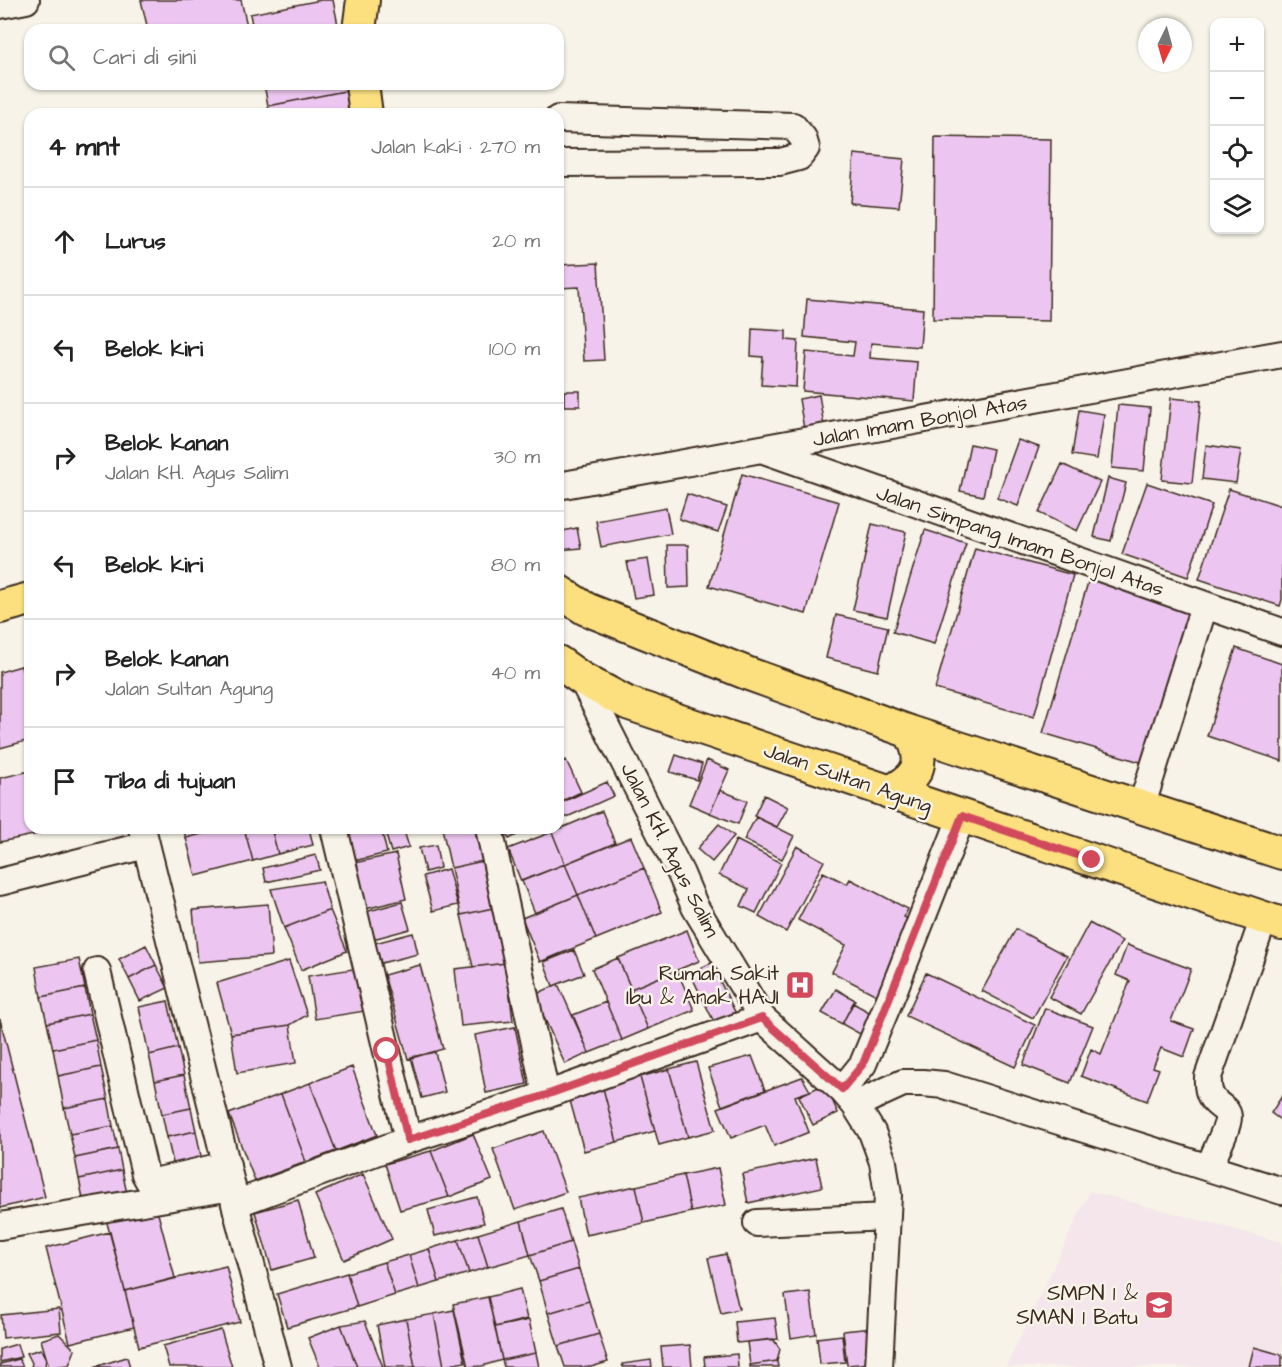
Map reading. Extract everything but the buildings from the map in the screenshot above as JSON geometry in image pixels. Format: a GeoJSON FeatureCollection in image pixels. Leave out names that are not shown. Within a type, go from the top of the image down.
{"type":"FeatureCollection","features":[{"type":"Feature","properties":{"kind":"main road"},"geometry":{"type":"LineString","coordinates":[[360,24],[363,0]]}},
{"type":"Feature","properties":{"kind":"main road"},"geometry":{"type":"LineString","coordinates":[[363,90],[365,108]]}},
{"type":"Feature","properties":{"kind":"main road"},"geometry":{"type":"LineString","coordinates":[[564,595],[586,609],[660,640],[910,732],[1282,853]]}},
{"type":"Feature","properties":{"kind":"main road"},"geometry":{"type":"LineString","coordinates":[[0,607],[24,601]]}},
{"type":"Feature","properties":{"kind":"main road","name":"Jalan Sultan Agung"},"geometry":{"type":"LineString","coordinates":[[570,670],[627,704],[1273,921]]}},
{"type":"Feature","properties":{"kind":"main road"},"geometry":{"type":"LineString","coordinates":[[889,792],[904,785],[913,777],[918,766],[920,755],[910,732]]}},
{"type":"Feature","properties":{"kind":"street"},"geometry":{"type":"LineString","coordinates":[[0,5],[26,0]]}},
{"type":"Feature","properties":{"kind":"street"},"geometry":{"type":"LineString","coordinates":[[564,119],[793,126],[803,138],[806,148],[799,157],[780,162],[564,163]]}},
{"type":"Feature","properties":{"kind":"street","name":"Jalan Imam Bonjol Atas"},"geometry":{"type":"LineString","coordinates":[[564,485],[1282,354]]}},
{"type":"Feature","properties":{"kind":"street","name":"Jalan Simpang Imam Bonjol Atas"},"geometry":{"type":"LineString","coordinates":[[759,448],[1282,632]]}},
{"type":"Feature","properties":{"kind":"street"},"geometry":{"type":"LineString","coordinates":[[1141,808],[1204,606]]}},
{"type":"Feature","properties":{"kind":"street","name":"Jalan KH. Agus Salim"},"geometry":{"type":"LineString","coordinates":[[570,670],[681,874],[695,907],[762,1018],[849,1097],[872,1132],[883,1162],[888,1195],[879,1367]]}},
{"type":"Feature","properties":{"kind":"street"},"geometry":{"type":"LineString","coordinates":[[849,1097],[962,816]]}},
{"type":"Feature","properties":{"kind":"street"},"geometry":{"type":"LineString","coordinates":[[335,834],[408,1140]]}},
{"type":"Feature","properties":{"kind":"street"},"geometry":{"type":"LineString","coordinates":[[490,834],[546,1095]]}},
{"type":"Feature","properties":{"kind":"street"},"geometry":{"type":"LineString","coordinates":[[0,882],[144,837],[278,1367]]}},
{"type":"Feature","properties":{"kind":"street"},"geometry":{"type":"LineString","coordinates":[[1209,1167],[1218,1143],[1227,1129],[1229,1118],[1226,1111],[1211,1099],[1207,1088],[1208,1077],[1273,921]]}},
{"type":"Feature","properties":{"kind":"street"},"geometry":{"type":"LineString","coordinates":[[98,971],[148,1181],[231,1185]]}},
{"type":"Feature","properties":{"kind":"street"},"geometry":{"type":"LineString","coordinates":[[0,1226],[231,1185],[408,1140],[546,1095],[762,1018]]}},
{"type":"Feature","properties":{"kind":"street"},"geometry":{"type":"LineString","coordinates":[[849,1097],[903,1083],[944,1085],[1282,1191]]}},
{"type":"Feature","properties":{"kind":"street"},"geometry":{"type":"LineString","coordinates":[[758,1223],[887,1217]]}},
{"type":"Feature","properties":{"kind":"shaded area","name":"SMPN 1 & SMAN 1 Batu"},"geometry":{"type":"Polygon","coordinates":[[[1090,1191],[1282,1242],[1282,1367],[1006,1367],[1090,1191]]]}},
{"type":"Feature","properties":{"kind":"place","name":"Rumah Sakit Ibu & Anak HAJI"},"geometry":{"type":"Point","coordinates":[800,985]}},
{"type":"Feature","properties":{"kind":"place","name":"SMPN 1 & SMAN 1 Batu"},"geometry":{"type":"Point","coordinates":[1159,1305]}},
{"type":"Feature","properties":{"kind":"route"},"geometry":{"type":"LineString","coordinates":[[387,1051],[408,1140],[546,1095],[762,1018],[842,1089],[863,1064],[962,816],[1092,860]]}}]}
